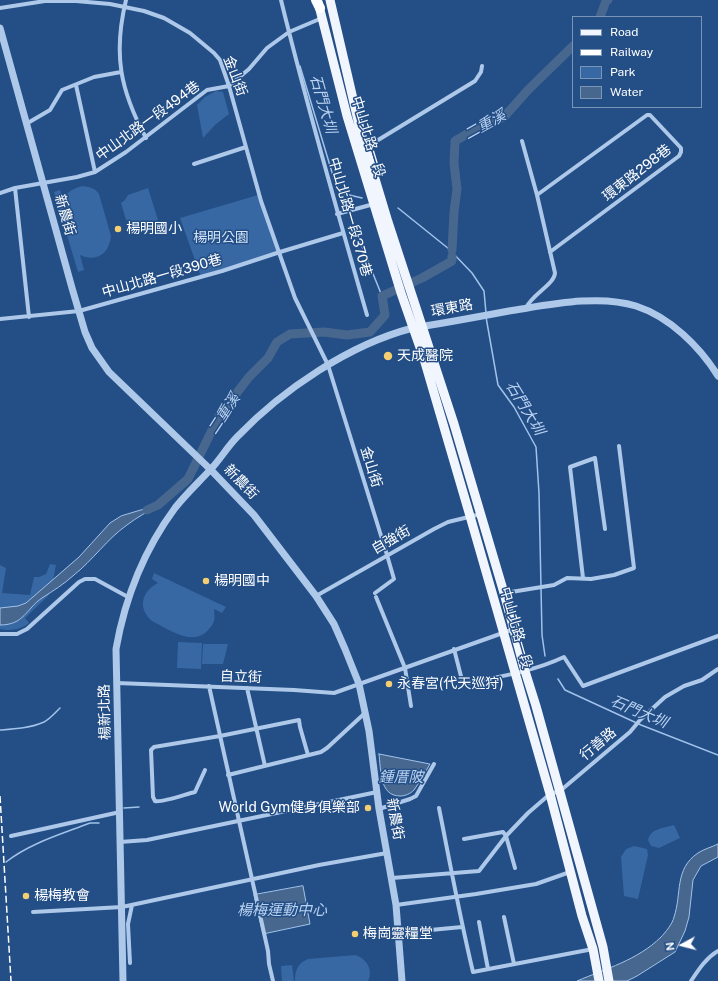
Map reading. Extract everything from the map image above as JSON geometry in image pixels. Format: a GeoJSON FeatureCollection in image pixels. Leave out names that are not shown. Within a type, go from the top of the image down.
{"type":"FeatureCollection","features":[{"type":"Feature","properties":{"kind":"main road","name":"中山北路一段"},"geometry":{"type":"LineString","coordinates":[[330,0],[361,149],[369,205],[398,280],[444,425],[550,794],[582,916],[593,949],[598,976]]}},
{"type":"Feature","properties":{"kind":"main road","name":"中山北路一段"},"geometry":{"type":"LineString","coordinates":[[318,5],[340,89],[388,222],[423,326],[481,514],[560,790],[603,947],[609,981]]}},
{"type":"Feature","properties":{"kind":"main road"},"geometry":{"type":"LineString","coordinates":[[340,89],[349,87]]}},
{"type":"Feature","properties":{"kind":"street"},"geometry":{"type":"LineString","coordinates":[[126,0],[119,41],[121,72],[131,109],[146,138]]}},
{"type":"Feature","properties":{"kind":"street","name":"中山北路一段370巷"},"geometry":{"type":"LineString","coordinates":[[281,0],[291,31],[313,126],[342,233],[367,315]]}},
{"type":"Feature","properties":{"kind":"street","name":"金山街"},"geometry":{"type":"LineString","coordinates":[[0,8],[45,1],[76,1],[124,6],[164,18],[190,33],[220,60],[229,86],[261,201],[295,298],[328,365],[387,555],[394,579],[376,595],[405,668]]}},
{"type":"Feature","properties":{"kind":"street"},"geometry":{"type":"LineString","coordinates":[[229,86],[249,69],[267,48],[291,31],[318,5]]}},
{"type":"Feature","properties":{"kind":"street","name":"新農街"},"geometry":{"type":"LineString","coordinates":[[0,28],[42,183],[85,332],[90,342],[109,372],[254,515],[316,596],[338,632],[359,684],[369,731],[379,809],[396,905],[402,981]]}},
{"type":"Feature","properties":{"kind":"street"},"geometry":{"type":"LineString","coordinates":[[361,149],[475,81],[481,72],[482,66]]}},
{"type":"Feature","properties":{"kind":"street"},"geometry":{"type":"LineString","coordinates":[[26,124],[50,110],[62,90],[94,78],[121,72]]}},
{"type":"Feature","properties":{"kind":"street","name":"中山北路一段494巷"},"geometry":{"type":"LineString","coordinates":[[76,85],[95,172]]}},
{"type":"Feature","properties":{"kind":"street","name":"中山北路一段494巷"},"geometry":{"type":"LineString","coordinates":[[0,193],[15,188],[77,177],[95,172],[146,138],[207,90],[229,86]]}},
{"type":"Feature","properties":{"kind":"street","name":"環東路298巷"},"geometry":{"type":"LineString","coordinates":[[536,195],[647,115],[650,116],[681,148],[679,156],[550,252]]}},
{"type":"Feature","properties":{"kind":"street"},"geometry":{"type":"LineString","coordinates":[[522,141],[555,273],[551,282],[529,301],[526,308]]}},
{"type":"Feature","properties":{"kind":"street"},"geometry":{"type":"LineString","coordinates":[[194,164],[246,147]]}},
{"type":"Feature","properties":{"kind":"street"},"geometry":{"type":"LineString","coordinates":[[15,188],[29,316]]}},
{"type":"Feature","properties":{"kind":"street"},"geometry":{"type":"LineString","coordinates":[[337,214],[369,205]]}},
{"type":"Feature","properties":{"kind":"street","name":"中山北路一段390巷"},"geometry":{"type":"LineString","coordinates":[[0,319],[79,311],[222,271],[342,233]]}},
{"type":"Feature","properties":{"kind":"street","name":"環東路"},"geometry":{"type":"LineString","coordinates":[[210,470],[236,438],[266,408],[328,365],[384,337],[423,326],[526,308],[596,301],[618,302],[637,307],[665,320],[691,342],[707,360],[718,376]]}},
{"type":"Feature","properties":{"kind":"street"},"geometry":{"type":"LineString","coordinates":[[504,593],[554,585],[567,578],[591,578],[614,575],[634,568],[619,446]]}},
{"type":"Feature","properties":{"kind":"street"},"geometry":{"type":"LineString","coordinates":[[583,578],[570,467],[595,458],[605,529]]}},
{"type":"Feature","properties":{"kind":"street","name":"楊新北路"},"geometry":{"type":"LineString","coordinates":[[123,981],[116,649],[120,624],[128,597],[148,550],[175,508],[210,470]]}},
{"type":"Feature","properties":{"kind":"street","name":"自強街"},"geometry":{"type":"LineString","coordinates":[[316,596],[448,522],[481,514]]}},
{"type":"Feature","properties":{"kind":"street"},"geometry":{"type":"LineString","coordinates":[[0,634],[17,634],[27,628],[79,582],[85,579],[95,579],[128,597]]}},
{"type":"Feature","properties":{"kind":"street","name":"自立街"},"geometry":{"type":"LineString","coordinates":[[273,981],[209,686],[334,693],[346,687],[405,668],[514,628]]}},
{"type":"Feature","properties":{"kind":"street"},"geometry":{"type":"LineString","coordinates":[[454,649],[463,684],[515,674],[554,662],[564,657],[583,686],[718,636]]}},
{"type":"Feature","properties":{"kind":"street"},"geometry":{"type":"LineString","coordinates":[[405,668],[411,706]]}},
{"type":"Feature","properties":{"kind":"street","name":"行善路"},"geometry":{"type":"LineString","coordinates":[[550,794],[560,790],[636,726],[640,720],[665,697],[675,691],[702,680],[718,670]]}},
{"type":"Feature","properties":{"kind":"street"},"geometry":{"type":"LineString","coordinates":[[117,683],[209,686]]}},
{"type":"Feature","properties":{"kind":"street"},"geometry":{"type":"LineString","coordinates":[[247,688],[265,766]]}},
{"type":"Feature","properties":{"kind":"street"},"geometry":{"type":"LineString","coordinates":[[228,775],[321,752],[365,713]]}},
{"type":"Feature","properties":{"kind":"street"},"geometry":{"type":"LineString","coordinates":[[205,770],[195,792],[162,802],[155,801],[152,797],[151,750],[154,747],[220,736],[299,720],[308,755]]}},
{"type":"Feature","properties":{"kind":"street"},"geometry":{"type":"LineString","coordinates":[[379,809],[416,796],[434,764]]}},
{"type":"Feature","properties":{"kind":"street"},"geometry":{"type":"LineString","coordinates":[[120,842],[147,840],[377,792]]}},
{"type":"Feature","properties":{"kind":"street"},"geometry":{"type":"LineString","coordinates":[[392,878],[479,871],[506,836],[550,794]]}},
{"type":"Feature","properties":{"kind":"street"},"geometry":{"type":"LineString","coordinates":[[439,808],[462,926],[473,972],[603,947]]}},
{"type":"Feature","properties":{"kind":"street"},"geometry":{"type":"LineString","coordinates":[[12,836],[120,812]]}},
{"type":"Feature","properties":{"kind":"street"},"geometry":{"type":"LineString","coordinates":[[464,839],[503,832],[506,836],[515,868]]}},
{"type":"Feature","properties":{"kind":"street"},"geometry":{"type":"LineString","coordinates":[[33,912],[122,907],[387,853]]}},
{"type":"Feature","properties":{"kind":"street"},"geometry":{"type":"LineString","coordinates":[[396,905],[536,884],[570,872]]}},
{"type":"Feature","properties":{"kind":"street"},"geometry":{"type":"LineString","coordinates":[[130,963],[128,924],[132,905]]}},
{"type":"Feature","properties":{"kind":"street"},"geometry":{"type":"LineString","coordinates":[[504,917],[514,964]]}},
{"type":"Feature","properties":{"kind":"street"},"geometry":{"type":"LineString","coordinates":[[479,922],[488,969]]}},
{"type":"Feature","properties":{"kind":"street"},"geometry":{"type":"LineString","coordinates":[[399,933],[462,926]]}},
{"type":"Feature","properties":{"kind":"street"},"geometry":{"type":"LineString","coordinates":[[691,981],[701,965],[709,956],[718,951]]}},
{"type":"Feature","properties":{"kind":"green space"},"geometry":{"type":"Polygon","coordinates":[[[216,91],[223,92],[229,114],[215,125],[203,138],[197,105],[205,97],[216,91]]]}},
{"type":"Feature","properties":{"kind":"green space"},"geometry":{"type":"Polygon","coordinates":[[[83,186],[96,190],[99,194],[111,236],[108,248],[101,255],[91,258],[80,255],[84,270],[78,272],[54,192],[60,190],[63,199],[72,190],[83,186]]]}},
{"type":"Feature","properties":{"kind":"green space"},"geometry":{"type":"Polygon","coordinates":[[[148,188],[158,220],[136,226],[131,221],[126,220],[121,203],[128,195],[148,188]]]}},
{"type":"Feature","properties":{"kind":"green space","name":"楊明公園"},"geometry":{"type":"Polygon","coordinates":[[[258,195],[280,252],[201,277],[180,218],[258,195]]]}},
{"type":"Feature","properties":{"kind":"green space"},"geometry":{"type":"Polygon","coordinates":[[[50,564],[56,565],[51,590],[48,596],[25,618],[29,623],[15,629],[0,629],[0,565],[6,568],[2,593],[30,595],[34,577],[39,577],[46,574],[50,564]]]}},
{"type":"Feature","properties":{"kind":"green space"},"geometry":{"type":"Polygon","coordinates":[[[154,573],[226,607],[222,613],[214,609],[214,618],[211,627],[203,634],[196,637],[189,637],[173,632],[152,621],[144,611],[143,600],[145,595],[148,590],[158,583],[152,579],[154,573]]]}},
{"type":"Feature","properties":{"kind":"green space"},"geometry":{"type":"Polygon","coordinates":[[[178,642],[202,643],[201,669],[177,668],[178,642]]]}},
{"type":"Feature","properties":{"kind":"green space"},"geometry":{"type":"Polygon","coordinates":[[[203,644],[228,644],[223,664],[202,664],[203,644]]]}},
{"type":"Feature","properties":{"kind":"green space"},"geometry":{"type":"Polygon","coordinates":[[[674,825],[680,838],[659,848],[651,846],[648,840],[652,833],[658,829],[674,825]]]}},
{"type":"Feature","properties":{"kind":"green space"},"geometry":{"type":"Polygon","coordinates":[[[634,846],[647,849],[648,855],[638,899],[624,896],[621,857],[626,849],[634,846]]]}},
{"type":"Feature","properties":{"kind":"green space"},"geometry":{"type":"Polygon","coordinates":[[[355,955],[363,959],[368,965],[370,977],[368,981],[295,981],[298,967],[308,959],[355,955]]]}},
{"type":"Feature","properties":{"kind":"green space"},"geometry":{"type":"Polygon","coordinates":[[[292,965],[294,981],[282,981],[281,966],[292,965]]]}},
{"type":"Feature","properties":{"kind":"water"},"geometry":{"type":"Polygon","coordinates":[[[158,505],[135,519],[120,531],[81,569],[37,602],[24,616],[14,622],[0,625],[0,608],[18,606],[26,603],[79,557],[110,523],[121,516],[158,505]]]}},
{"type":"Feature","properties":{"kind":"water","name":"鍾厝陂"},"geometry":{"type":"Polygon","coordinates":[[[379,754],[430,764],[414,790],[404,796],[393,795],[388,792],[382,781],[379,754]]]}},
{"type":"Feature","properties":{"kind":"water"},"geometry":{"type":"Polygon","coordinates":[[[718,844],[718,857],[701,866],[693,880],[689,917],[685,931],[675,952],[627,981],[577,981],[632,958],[652,945],[661,937],[669,928],[673,919],[680,882],[685,867],[690,859],[698,853],[718,844]]]}},
{"type":"Feature","properties":{"kind":"water","name":"楊梅運動中心"},"geometry":{"type":"Polygon","coordinates":[[[303,886],[310,924],[263,934],[254,895],[303,886]]]}},
{"type":"Feature","properties":{"kind":"waterway","name":"二重溪"},"geometry":{"type":"LineString","coordinates":[[600,16],[606,1],[608,0]]}},
{"type":"Feature","properties":{"kind":"waterway","name":"二重溪"},"geometry":{"type":"LineString","coordinates":[[452,250],[457,189],[454,163],[455,141],[504,117],[528,90],[572,47]]}},
{"type":"Feature","properties":{"kind":"waterway","name":"石門大圳"},"geometry":{"type":"LineString","coordinates":[[300,66],[334,179],[341,193],[362,198]]}},
{"type":"Feature","properties":{"kind":"waterway","name":"石門大圳"},"geometry":{"type":"LineString","coordinates":[[398,208],[449,249],[472,273],[484,291],[486,313]]}},
{"type":"Feature","properties":{"kind":"waterway"},"geometry":{"type":"LineString","coordinates":[[351,216],[382,296]]}},
{"type":"Feature","properties":{"kind":"waterway","name":"二重溪"},"geometry":{"type":"LineString","coordinates":[[147,510],[158,505],[188,479],[219,416],[249,377],[268,358],[277,342],[290,334],[324,332],[347,335],[370,332],[385,315],[382,296],[422,278],[452,261],[452,256]]}},
{"type":"Feature","properties":{"kind":"waterway","name":"石門大圳"},"geometry":{"type":"LineString","coordinates":[[486,317],[498,385],[514,407],[536,447],[539,493],[542,635],[545,656]]}},
{"type":"Feature","properties":{"kind":"waterway","name":"石門大圳"},"geometry":{"type":"LineString","coordinates":[[558,679],[565,690],[641,725],[718,755]]}},
{"type":"Feature","properties":{"kind":"waterway"},"geometry":{"type":"LineString","coordinates":[[0,730],[34,726],[44,722],[60,708]]}},
{"type":"Feature","properties":{"kind":"waterway"},"geometry":{"type":"LineString","coordinates":[[124,808],[139,807]]}},
{"type":"Feature","properties":{"kind":"waterway"},"geometry":{"type":"LineString","coordinates":[[6,862],[15,855],[36,844],[90,823],[99,823]]}},
{"type":"Feature","properties":{"kind":"railway"},"geometry":{"type":"LineString","coordinates":[[0,796],[11,981]]}},
{"type":"Feature","properties":{"kind":"place","name":"楊明國小"},"geometry":{"type":"Point","coordinates":[118,229]}},
{"type":"Feature","properties":{"kind":"place","name":"天成醫院"},"geometry":{"type":"Point","coordinates":[388,356]}},
{"type":"Feature","properties":{"kind":"place","name":"楊明國中"},"geometry":{"type":"Point","coordinates":[206,581]}},
{"type":"Feature","properties":{"kind":"place","name":"永春宮(代天巡狩)"},"geometry":{"type":"Point","coordinates":[389,684]}},
{"type":"Feature","properties":{"kind":"place","name":"World Gym健身俱樂部"},"geometry":{"type":"Point","coordinates":[368,808]}},
{"type":"Feature","properties":{"kind":"place","name":"楊梅教會"},"geometry":{"type":"Point","coordinates":[26,896]}},
{"type":"Feature","properties":{"kind":"place","name":"梅崗靈糧堂"},"geometry":{"type":"Point","coordinates":[355,934]}}]}
